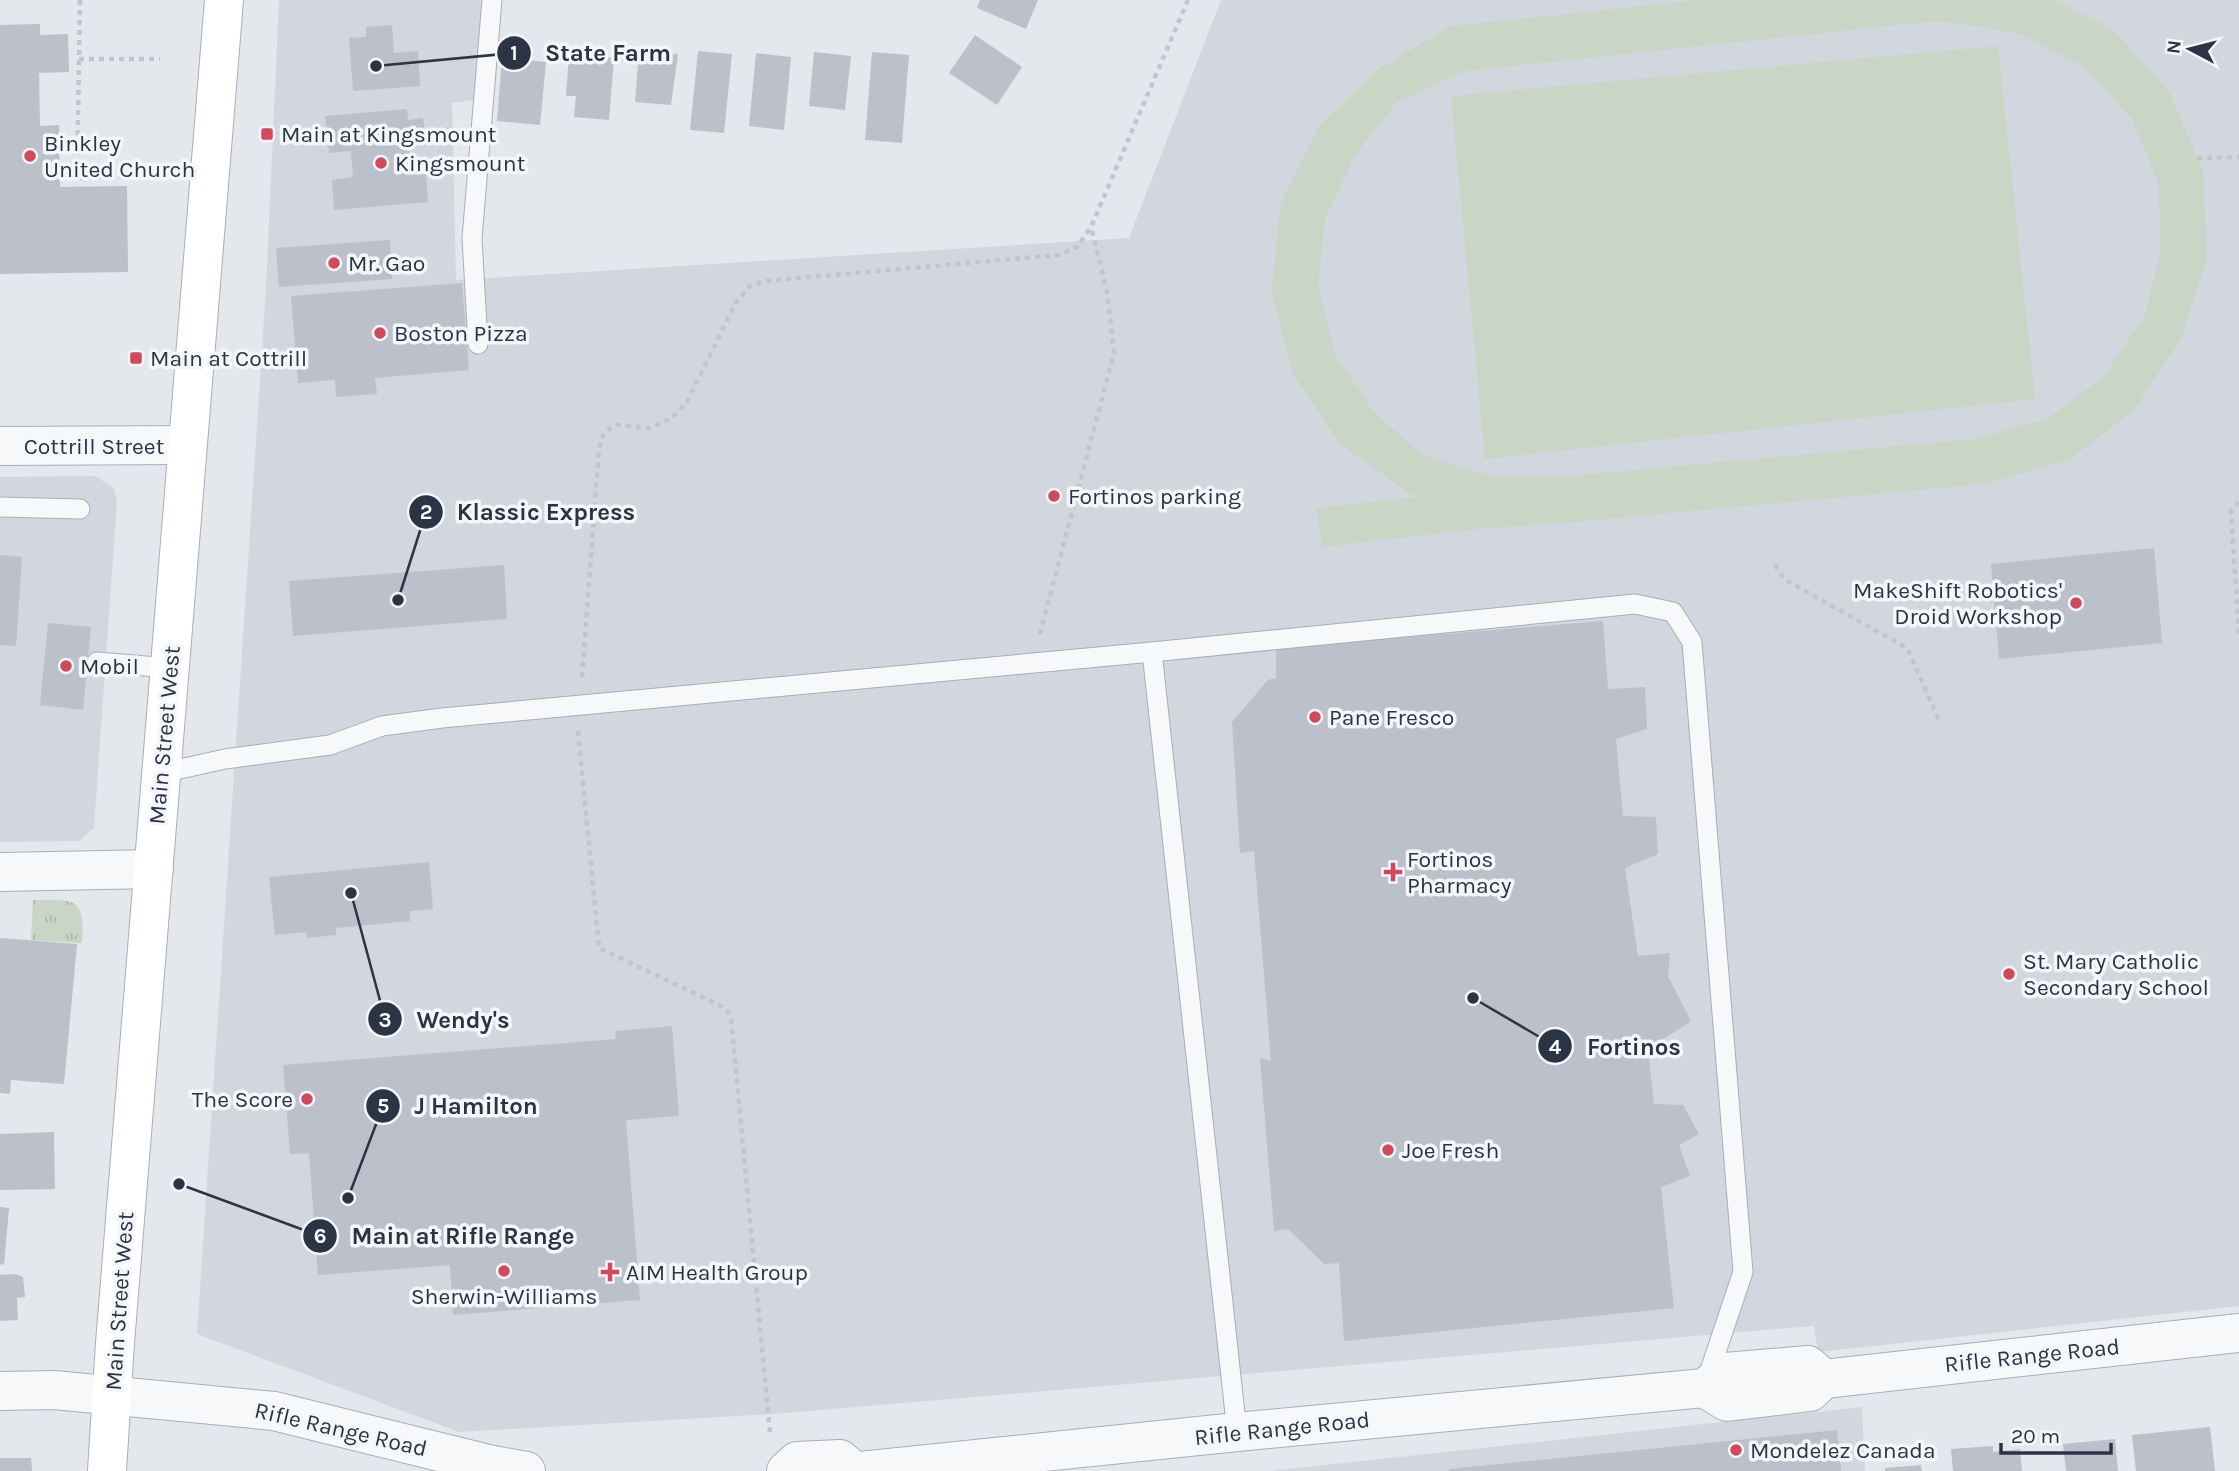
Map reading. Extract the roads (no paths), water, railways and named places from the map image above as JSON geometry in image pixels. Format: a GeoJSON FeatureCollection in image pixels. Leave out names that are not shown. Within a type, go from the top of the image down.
{"type":"FeatureCollection","features":[{"type":"Feature","properties":{"kind":"main road","name":"Main Street West"},"geometry":{"type":"LineString","coordinates":[[107,1471],[224,0]]}},
{"type":"Feature","properties":{"kind":"street","name":"Cottrill Street"},"geometry":{"type":"LineString","coordinates":[[0,446],[187,445]]}},
{"type":"Feature","properties":{"kind":"street"},"geometry":{"type":"LineString","coordinates":[[0,872],[154,869]]}},
{"type":"Feature","properties":{"kind":"street","name":"Rifle Range Road"},"geometry":{"type":"LineString","coordinates":[[860,1471],[1704,1388],[1725,1372],[1808,1365],[1824,1379],[2239,1333]]}},
{"type":"Feature","properties":{"kind":"street","name":"Rifle Range Road"},"geometry":{"type":"LineString","coordinates":[[0,1391],[54,1390],[274,1411],[526,1471]]}},
{"type":"Feature","properties":{"kind":"street"},"geometry":{"type":"LineString","coordinates":[[779,1458],[797,1461],[840,1460],[854,1471]]}},
{"type":"Feature","properties":{"kind":"lane"},"geometry":{"type":"LineString","coordinates":[[478,345],[472,238],[492,0]]}},
{"type":"Feature","properties":{"kind":"lane"},"geometry":{"type":"LineString","coordinates":[[0,507],[80,509]]}},
{"type":"Feature","properties":{"kind":"lane"},"geometry":{"type":"LineString","coordinates":[[162,773],[235,757],[330,746],[382,726],[442,718],[1635,604],[1673,612],[1692,642],[1743,1272],[1704,1388]]}},
{"type":"Feature","properties":{"kind":"lane"},"geometry":{"type":"LineString","coordinates":[[1153,652],[1237,1432]]}},
{"type":"Feature","properties":{"kind":"lane"},"geometry":{"type":"LineString","coordinates":[[97,662],[170,668]]}},
{"type":"Feature","properties":{"kind":"place","name":"State Farm"},"geometry":{"type":"Point","coordinates":[376,66]}},
{"type":"Feature","properties":{"kind":"place","name":"Main at Kingsmount"},"geometry":{"type":"Point","coordinates":[267,134]}},
{"type":"Feature","properties":{"kind":"place","name":"Binkley United Church"},"geometry":{"type":"Point","coordinates":[30,156]}},
{"type":"Feature","properties":{"kind":"place","name":"Kingsmount"},"geometry":{"type":"Point","coordinates":[381,163]}},
{"type":"Feature","properties":{"kind":"place","name":"Mr. Gao"},"geometry":{"type":"Point","coordinates":[334,263]}},
{"type":"Feature","properties":{"kind":"place","name":"Boston Pizza"},"geometry":{"type":"Point","coordinates":[380,333]}},
{"type":"Feature","properties":{"kind":"place","name":"Main at Cottrill"},"geometry":{"type":"Point","coordinates":[136,358]}},
{"type":"Feature","properties":{"kind":"place","name":"Fortinos parking"},"geometry":{"type":"Point","coordinates":[1054,496]}},
{"type":"Feature","properties":{"kind":"place","name":"Klassic Express"},"geometry":{"type":"Point","coordinates":[398,600]}},
{"type":"Feature","properties":{"kind":"place","name":"MakeShift Robotics' Droid Workshop"},"geometry":{"type":"Point","coordinates":[2076,603]}},
{"type":"Feature","properties":{"kind":"place","name":"Mobil"},"geometry":{"type":"Point","coordinates":[66,666]}},
{"type":"Feature","properties":{"kind":"place","name":"Pane Fresco"},"geometry":{"type":"Point","coordinates":[1315,717]}},
{"type":"Feature","properties":{"kind":"place","name":"Fortinos Pharmacy"},"geometry":{"type":"Point","coordinates":[1393,872]}},
{"type":"Feature","properties":{"kind":"place","name":"Wendy's"},"geometry":{"type":"Point","coordinates":[351,893]}},
{"type":"Feature","properties":{"kind":"place","name":"St. Mary Catholic Secondary School"},"geometry":{"type":"Point","coordinates":[2009,974]}},
{"type":"Feature","properties":{"kind":"place","name":"Fortinos"},"geometry":{"type":"Point","coordinates":[1473,998]}},
{"type":"Feature","properties":{"kind":"place","name":"The Score"},"geometry":{"type":"Point","coordinates":[307,1099]}},
{"type":"Feature","properties":{"kind":"place","name":"Joe Fresh"},"geometry":{"type":"Point","coordinates":[1388,1150]}},
{"type":"Feature","properties":{"kind":"place","name":"Main at Rifle Range"},"geometry":{"type":"Point","coordinates":[179,1184]}},
{"type":"Feature","properties":{"kind":"place","name":"J Hamilton"},"geometry":{"type":"Point","coordinates":[348,1198]}},
{"type":"Feature","properties":{"kind":"place","name":"Sherwin-Williams"},"geometry":{"type":"Point","coordinates":[504,1271]}},
{"type":"Feature","properties":{"kind":"place","name":"AIM Health Group"},"geometry":{"type":"Point","coordinates":[610,1272]}},
{"type":"Feature","properties":{"kind":"place","name":"Mondelez Canada"},"geometry":{"type":"Point","coordinates":[1736,1450]}}]}
